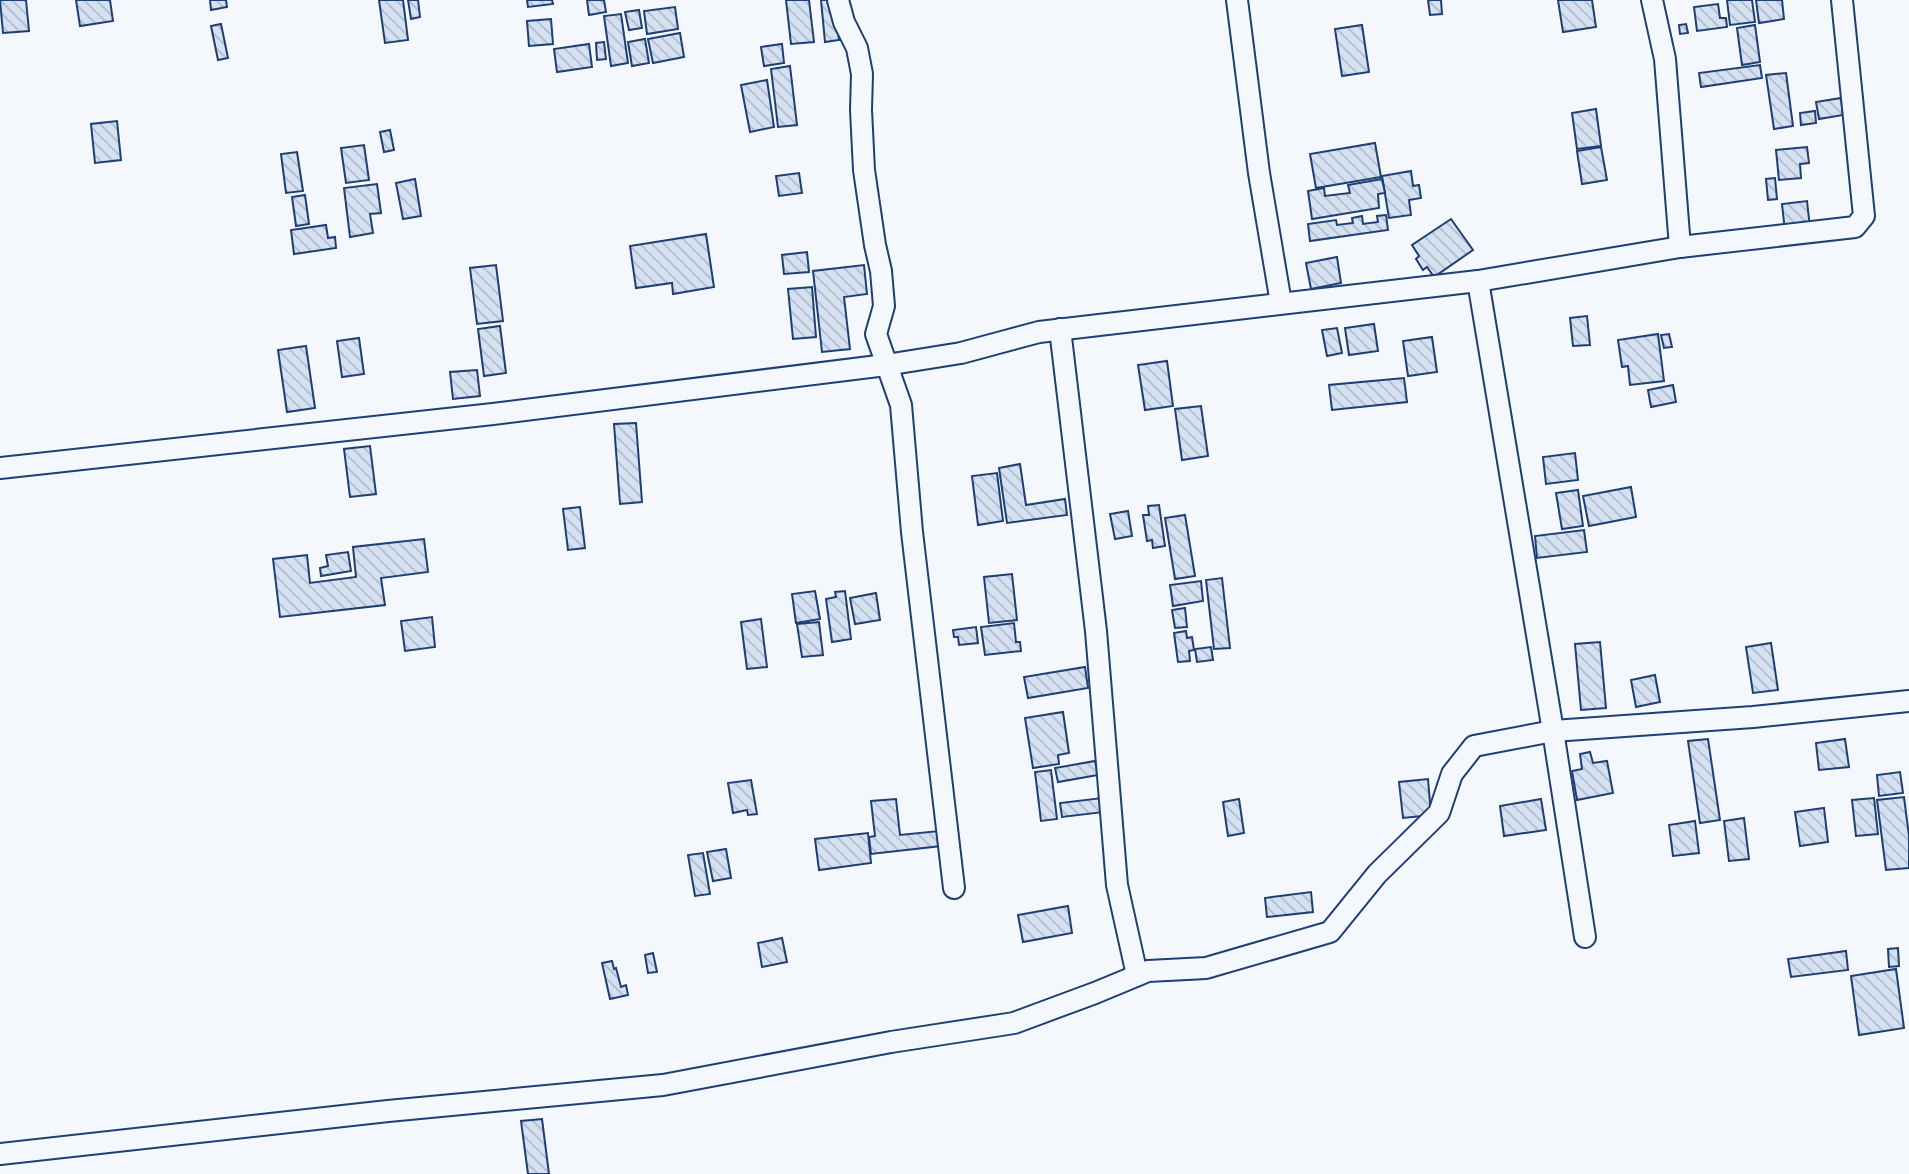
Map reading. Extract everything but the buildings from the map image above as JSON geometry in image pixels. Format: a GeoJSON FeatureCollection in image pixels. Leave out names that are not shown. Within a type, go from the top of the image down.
{"type":"FeatureCollection","features":[{"type":"Feature","properties":{"kind":"street"},"geometry":{"type":"LineString","coordinates":[[838,0],[844,22],[857,48],[862,74],[864,170],[884,306],[876,334],[901,405],[912,532],[954,888]]}},
{"type":"Feature","properties":{"kind":"street"},"geometry":{"type":"LineString","coordinates":[[1237,0],[1259,173],[1281,303]]}},
{"type":"Feature","properties":{"kind":"street"},"geometry":{"type":"LineString","coordinates":[[1652,0],[1665,59],[1680,247]]}},
{"type":"Feature","properties":{"kind":"street"},"geometry":{"type":"LineString","coordinates":[[0,468],[493,414],[886,365],[961,353],[1060,329],[1478,281],[1680,247],[1855,227],[1864,216],[1842,0]]}},
{"type":"Feature","properties":{"kind":"street"},"geometry":{"type":"LineString","coordinates":[[1478,281],[1585,937]]}},
{"type":"Feature","properties":{"kind":"street"},"geometry":{"type":"LineString","coordinates":[[1060,329],[1096,631],[1117,885],[1137,975]]}},
{"type":"Feature","properties":{"kind":"street"},"geometry":{"type":"LineString","coordinates":[[0,1154],[663,1085],[891,1042],[1014,1023],[1148,971],[1206,968],[1330,932],[1377,874],[1439,813],[1452,774],[1474,746],[1553,731],[1753,717],[1909,701]]}}]}
